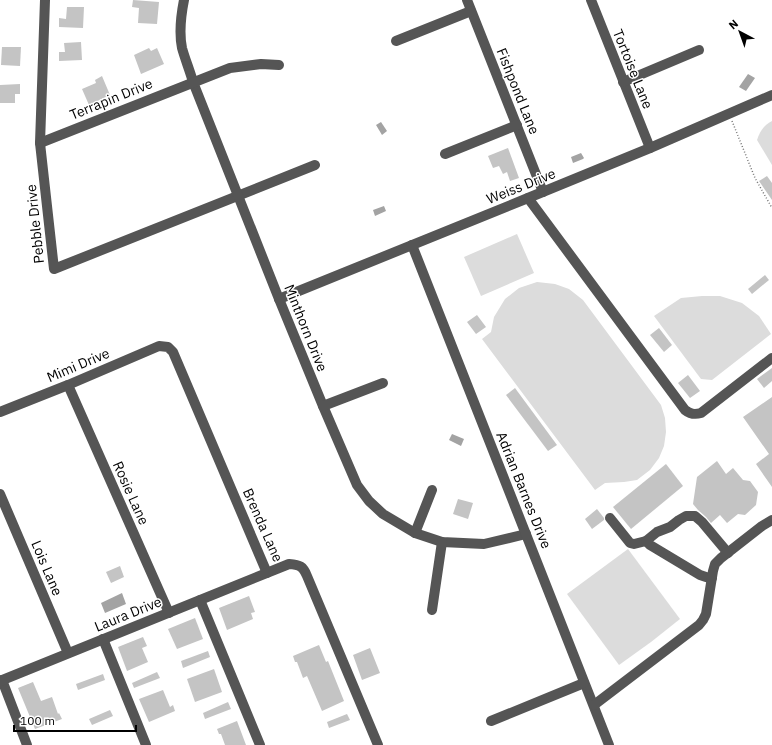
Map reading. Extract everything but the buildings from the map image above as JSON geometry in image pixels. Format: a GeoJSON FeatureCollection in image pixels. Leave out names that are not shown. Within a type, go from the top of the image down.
{"type":"FeatureCollection","features":[{"type":"Feature","properties":{"kind":"street","name":"Pebble Drive"},"geometry":{"type":"LineString","coordinates":[[45,0],[40,143],[54,269],[239,195]]}},
{"type":"Feature","properties":{"kind":"street","name":"Minthorn Drive"},"geometry":{"type":"LineString","coordinates":[[184,0],[181,30],[182,47],[193,82],[279,299],[357,485],[369,501],[382,514],[415,533],[442,542],[484,544],[526,534]]}},
{"type":"Feature","properties":{"kind":"street","name":"Fishpond Lane"},"geometry":{"type":"LineString","coordinates":[[467,0],[543,192]]}},
{"type":"Feature","properties":{"kind":"street","name":"Tortoise Lane"},"geometry":{"type":"LineString","coordinates":[[591,0],[650,148]]}},
{"type":"Feature","properties":{"kind":"street"},"geometry":{"type":"LineString","coordinates":[[396,41],[471,11]]}},
{"type":"Feature","properties":{"kind":"street"},"geometry":{"type":"LineString","coordinates":[[623,82],[699,50]]}},
{"type":"Feature","properties":{"kind":"street","name":"Terrapin Drive"},"geometry":{"type":"LineString","coordinates":[[40,143],[230,68],[261,64],[279,65]]}},
{"type":"Feature","properties":{"kind":"street","name":"Weiss Drive"},"geometry":{"type":"LineString","coordinates":[[279,299],[650,148],[772,95]]}},
{"type":"Feature","properties":{"kind":"street"},"geometry":{"type":"LineString","coordinates":[[445,154],[516,124]]}},
{"type":"Feature","properties":{"kind":"street"},"geometry":{"type":"LineString","coordinates":[[239,195],[315,165]]}},
{"type":"Feature","properties":{"kind":"street"},"geometry":{"type":"LineString","coordinates":[[528,198],[685,410],[690,413],[701,413],[772,358]]}},
{"type":"Feature","properties":{"kind":"street","name":"Adrian Barnes Drive"},"geometry":{"type":"LineString","coordinates":[[412,245],[609,745]]}},
{"type":"Feature","properties":{"kind":"street","name":"Mimi Drive"},"geometry":{"type":"LineString","coordinates":[[0,412],[159,346],[168,346]]}},
{"type":"Feature","properties":{"kind":"street","name":"Brenda Lane"},"geometry":{"type":"LineString","coordinates":[[168,346],[173,352],[267,573],[289,564],[296,564],[304,569],[378,745]]}},
{"type":"Feature","properties":{"kind":"street"},"geometry":{"type":"LineString","coordinates":[[323,406],[383,384]]}},
{"type":"Feature","properties":{"kind":"street","name":"Rosie Lane"},"geometry":{"type":"LineString","coordinates":[[68,385],[169,612]]}},
{"type":"Feature","properties":{"kind":"street"},"geometry":{"type":"LineString","coordinates":[[415,533],[432,490]]}},
{"type":"Feature","properties":{"kind":"street","name":"Lois Lane"},"geometry":{"type":"LineString","coordinates":[[0,494],[68,653]]}},
{"type":"Feature","properties":{"kind":"street"},"geometry":{"type":"LineString","coordinates":[[610,518],[630,543],[634,544],[646,541],[657,532],[670,527],[686,516],[695,516],[702,522],[728,553]]}},
{"type":"Feature","properties":{"kind":"street"},"geometry":{"type":"LineString","coordinates":[[594,705],[704,620],[715,564],[762,526],[772,520]]}},
{"type":"Feature","properties":{"kind":"street"},"geometry":{"type":"LineString","coordinates":[[646,541],[650,545],[700,575],[712,578]]}},
{"type":"Feature","properties":{"kind":"street"},"geometry":{"type":"LineString","coordinates":[[432,610],[442,542]]}},
{"type":"Feature","properties":{"kind":"street","name":"Laura Drive"},"geometry":{"type":"LineString","coordinates":[[1,681],[267,573]]}},
{"type":"Feature","properties":{"kind":"street"},"geometry":{"type":"LineString","coordinates":[[200,600],[260,745]]}},
{"type":"Feature","properties":{"kind":"street"},"geometry":{"type":"LineString","coordinates":[[103,639],[146,745]]}},
{"type":"Feature","properties":{"kind":"street"},"geometry":{"type":"LineString","coordinates":[[1,681],[27,745]]}},
{"type":"Feature","properties":{"kind":"street"},"geometry":{"type":"LineString","coordinates":[[491,721],[584,683]]}},
{"type":"Feature","properties":{"kind":"path"},"geometry":{"type":"LineString","coordinates":[[729,114],[755,178],[772,208]]}},
{"type":"Feature","properties":{"kind":"shaded area"},"geometry":{"type":"Polygon","coordinates":[[[748,74],[755,78],[746,91],[739,87],[748,74]]]}},
{"type":"Feature","properties":{"kind":"shaded area"},"geometry":{"type":"Polygon","coordinates":[[[772,121],[772,165],[757,140],[759,134],[767,124],[772,121]]]}},
{"type":"Feature","properties":{"kind":"shaded area"},"geometry":{"type":"Polygon","coordinates":[[[381,122],[387,131],[382,135],[376,125],[381,122]]]}},
{"type":"Feature","properties":{"kind":"shaded area"},"geometry":{"type":"Polygon","coordinates":[[[581,153],[584,158],[573,163],[571,157],[581,153]]]}},
{"type":"Feature","properties":{"kind":"shaded area"},"geometry":{"type":"Polygon","coordinates":[[[384,206],[386,211],[375,216],[373,210],[384,206]]]}},
{"type":"Feature","properties":{"kind":"shaded area"},"geometry":{"type":"Polygon","coordinates":[[[517,234],[534,273],[481,296],[464,257],[517,234]]]}},
{"type":"Feature","properties":{"kind":"shaded area"},"geometry":{"type":"Polygon","coordinates":[[[537,282],[555,284],[569,289],[583,300],[661,405],[665,418],[666,432],[664,446],[659,458],[650,470],[637,480],[605,483],[595,490],[482,339],[491,332],[494,317],[505,299],[519,288],[537,282]]]}},
{"type":"Feature","properties":{"kind":"shaded area"},"geometry":{"type":"Polygon","coordinates":[[[720,296],[742,303],[759,316],[771,334],[712,380],[701,379],[654,316],[681,298],[720,296]]]}},
{"type":"Feature","properties":{"kind":"shaded area"},"geometry":{"type":"Polygon","coordinates":[[[452,434],[464,439],[461,446],[449,440],[452,434]]]}},
{"type":"Feature","properties":{"kind":"shaded area"},"geometry":{"type":"Polygon","coordinates":[[[628,549],[680,619],[619,665],[567,594],[628,549]]]}},
{"type":"Feature","properties":{"kind":"shaded area"},"geometry":{"type":"Polygon","coordinates":[[[122,593],[126,604],[105,613],[101,603],[122,593]]]}}]}
